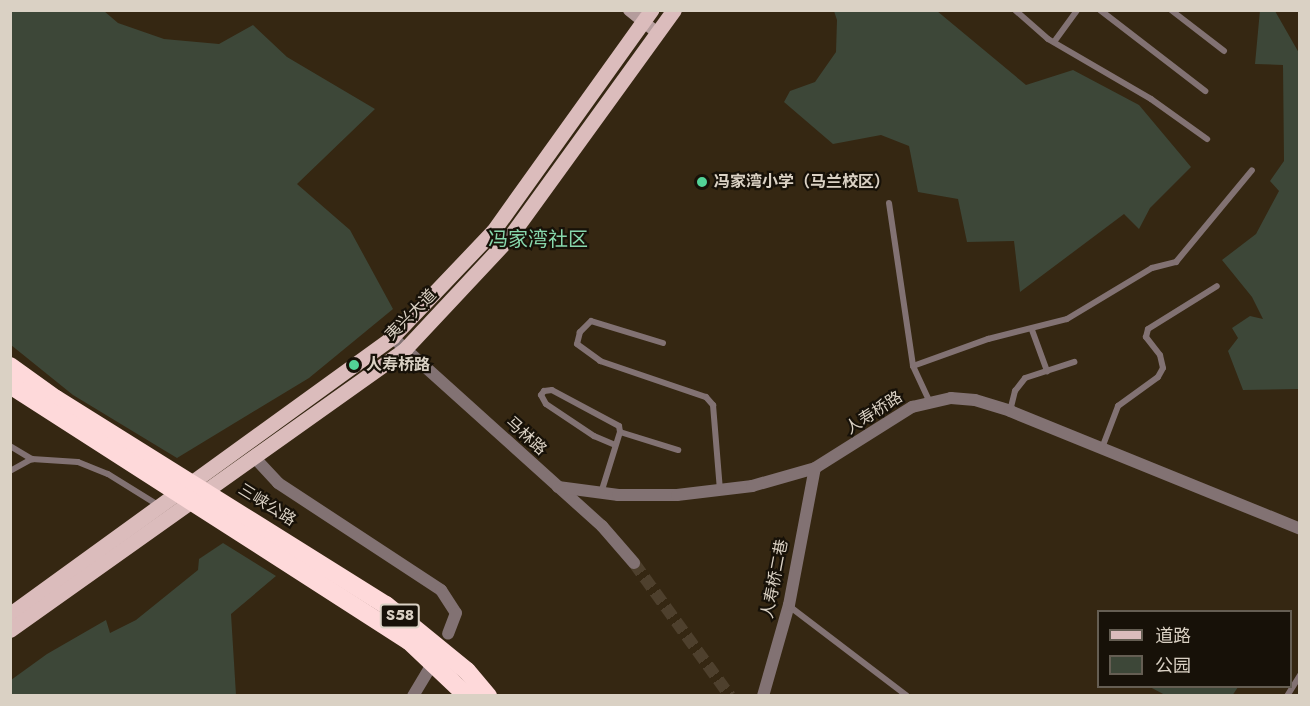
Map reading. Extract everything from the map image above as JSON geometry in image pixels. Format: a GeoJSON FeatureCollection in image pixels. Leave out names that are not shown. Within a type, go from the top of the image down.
{"type":"FeatureCollection","features":[{"type":"Feature","properties":{"kind":"highway","name":"三峡公路"},"geometry":{"type":"LineString","coordinates":[[10,366],[108,440]]}},
{"type":"Feature","properties":{"kind":"highway","name":"三峡公路"},"geometry":{"type":"LineString","coordinates":[[10,385],[108,440],[418,630],[467,671],[488,696]]}},
{"type":"Feature","properties":{"kind":"highway","name":"三峡公路"},"geometry":{"type":"LineString","coordinates":[[296,556],[409,641],[467,696]]}},
{"type":"Feature","properties":{"kind":"main road"},"geometry":{"type":"LineString","coordinates":[[630,10],[647,16],[657,33]]}},
{"type":"Feature","properties":{"kind":"main road","name":"夷兴大道"},"geometry":{"type":"LineString","coordinates":[[10,630],[405,349],[508,239],[674,10]]}},
{"type":"Feature","properties":{"kind":"main road","name":"夷兴大道"},"geometry":{"type":"LineString","coordinates":[[10,614],[392,337],[493,231],[647,16]]}},
{"type":"Feature","properties":{"kind":"street","name":"马林路"},"geometry":{"type":"LineString","coordinates":[[392,337],[602,526],[634,563]]}},
{"type":"Feature","properties":{"kind":"street","name":"人寿桥路"},"geometry":{"type":"LineString","coordinates":[[558,487],[601,493],[677,495],[720,491],[815,468],[905,411],[929,400],[975,400],[1010,411],[1299,529]]}},
{"type":"Feature","properties":{"kind":"street"},"geometry":{"type":"LineString","coordinates":[[254,457],[278,483],[441,590],[456,613],[448,634]]}},
{"type":"Feature","properties":{"kind":"street","name":"人寿桥二巷"},"geometry":{"type":"LineString","coordinates":[[763,696],[789,605],[815,468]]}},
{"type":"Feature","properties":{"kind":"street"},"geometry":{"type":"LineString","coordinates":[[414,696],[429,669]]}},
{"type":"Feature","properties":{"kind":"lane"},"geometry":{"type":"LineString","coordinates":[[1015,10],[1053,42],[1151,99],[1207,139]]}},
{"type":"Feature","properties":{"kind":"lane"},"geometry":{"type":"LineString","coordinates":[[1053,42],[1077,10]]}},
{"type":"Feature","properties":{"kind":"lane"},"geometry":{"type":"LineString","coordinates":[[1100,10],[1205,91]]}},
{"type":"Feature","properties":{"kind":"lane"},"geometry":{"type":"LineString","coordinates":[[1171,10],[1224,51]]}},
{"type":"Feature","properties":{"kind":"lane"},"geometry":{"type":"LineString","coordinates":[[914,366],[988,339],[1032,330],[1067,319],[1152,268],[1176,262],[1252,170]]}},
{"type":"Feature","properties":{"kind":"lane"},"geometry":{"type":"LineString","coordinates":[[889,203],[914,366],[929,400]]}},
{"type":"Feature","properties":{"kind":"lane"},"geometry":{"type":"LineString","coordinates":[[1102,448],[1118,406],[1158,377],[1163,368],[1160,355],[1146,336],[1148,329],[1217,286]]}},
{"type":"Feature","properties":{"kind":"lane"},"geometry":{"type":"LineString","coordinates":[[663,343],[591,321],[580,332],[577,344],[600,361],[706,397],[713,405],[720,491]]}},
{"type":"Feature","properties":{"kind":"lane"},"geometry":{"type":"LineString","coordinates":[[1032,330],[1047,371]]}},
{"type":"Feature","properties":{"kind":"lane"},"geometry":{"type":"LineString","coordinates":[[1010,411],[1018,385],[1047,371],[1074,362]]}},
{"type":"Feature","properties":{"kind":"lane"},"geometry":{"type":"LineString","coordinates":[[601,493],[620,432],[616,422],[552,390],[548,389],[541,395],[546,404],[583,429],[615,445]]}},
{"type":"Feature","properties":{"kind":"lane"},"geometry":{"type":"LineString","coordinates":[[620,432],[678,450]]}},
{"type":"Feature","properties":{"kind":"lane"},"geometry":{"type":"LineString","coordinates":[[10,446],[32,459],[78,462],[108,474],[159,506]]}},
{"type":"Feature","properties":{"kind":"lane"},"geometry":{"type":"LineString","coordinates":[[10,471],[32,459]]}},
{"type":"Feature","properties":{"kind":"lane"},"geometry":{"type":"LineString","coordinates":[[789,605],[907,696]]}},
{"type":"Feature","properties":{"kind":"green space"},"geometry":{"type":"Polygon","coordinates":[[[1260,10],[1275,11],[1299,53],[1299,389],[1243,390],[1228,351],[1238,338],[1232,328],[1250,316],[1263,319],[1252,297],[1222,260],[1256,234],[1279,191],[1270,181],[1284,161],[1283,65],[1255,64],[1260,10]]]}},
{"type":"Feature","properties":{"kind":"green space"},"geometry":{"type":"Polygon","coordinates":[[[10,11],[104,11],[118,23],[164,39],[219,44],[253,25],[287,57],[375,109],[297,184],[350,230],[393,309],[309,378],[177,458],[73,395],[11,345],[10,11]]]}},
{"type":"Feature","properties":{"kind":"green space"},"geometry":{"type":"Polygon","coordinates":[[[834,11],[937,11],[1026,85],[1073,70],[1139,105],[1191,167],[1150,208],[1139,229],[1124,214],[1020,292],[1014,241],[967,242],[958,199],[918,192],[909,146],[881,135],[833,144],[784,102],[790,91],[815,82],[836,52],[837,20],[834,11]]]}},
{"type":"Feature","properties":{"kind":"green space"},"geometry":{"type":"Polygon","coordinates":[[[223,543],[276,576],[231,614],[236,695],[11,695],[11,680],[47,654],[106,620],[110,633],[136,620],[198,570],[199,559],[223,543]]]}},
{"type":"Feature","properties":{"kind":"green space"},"geometry":{"type":"Polygon","coordinates":[[[1152,688],[1237,688],[1232,696],[1165,695],[1152,688]]]}},
{"type":"Feature","properties":{"kind":"tunnel"},"geometry":{"type":"LineString","coordinates":[[634,563],[730,696]]}},
{"type":"Feature","properties":{"kind":"place","name":"冯家湾小学（马兰校区）"},"geometry":{"type":"Point","coordinates":[702,182]}},
{"type":"Feature","properties":{"kind":"place","name":"人寿桥路"},"geometry":{"type":"Point","coordinates":[354,365]}},
{"type":"Feature","properties":{"kind":"district","name":"冯家湾社区"},"geometry":{"type":"Point","coordinates":[538,239]}}]}
